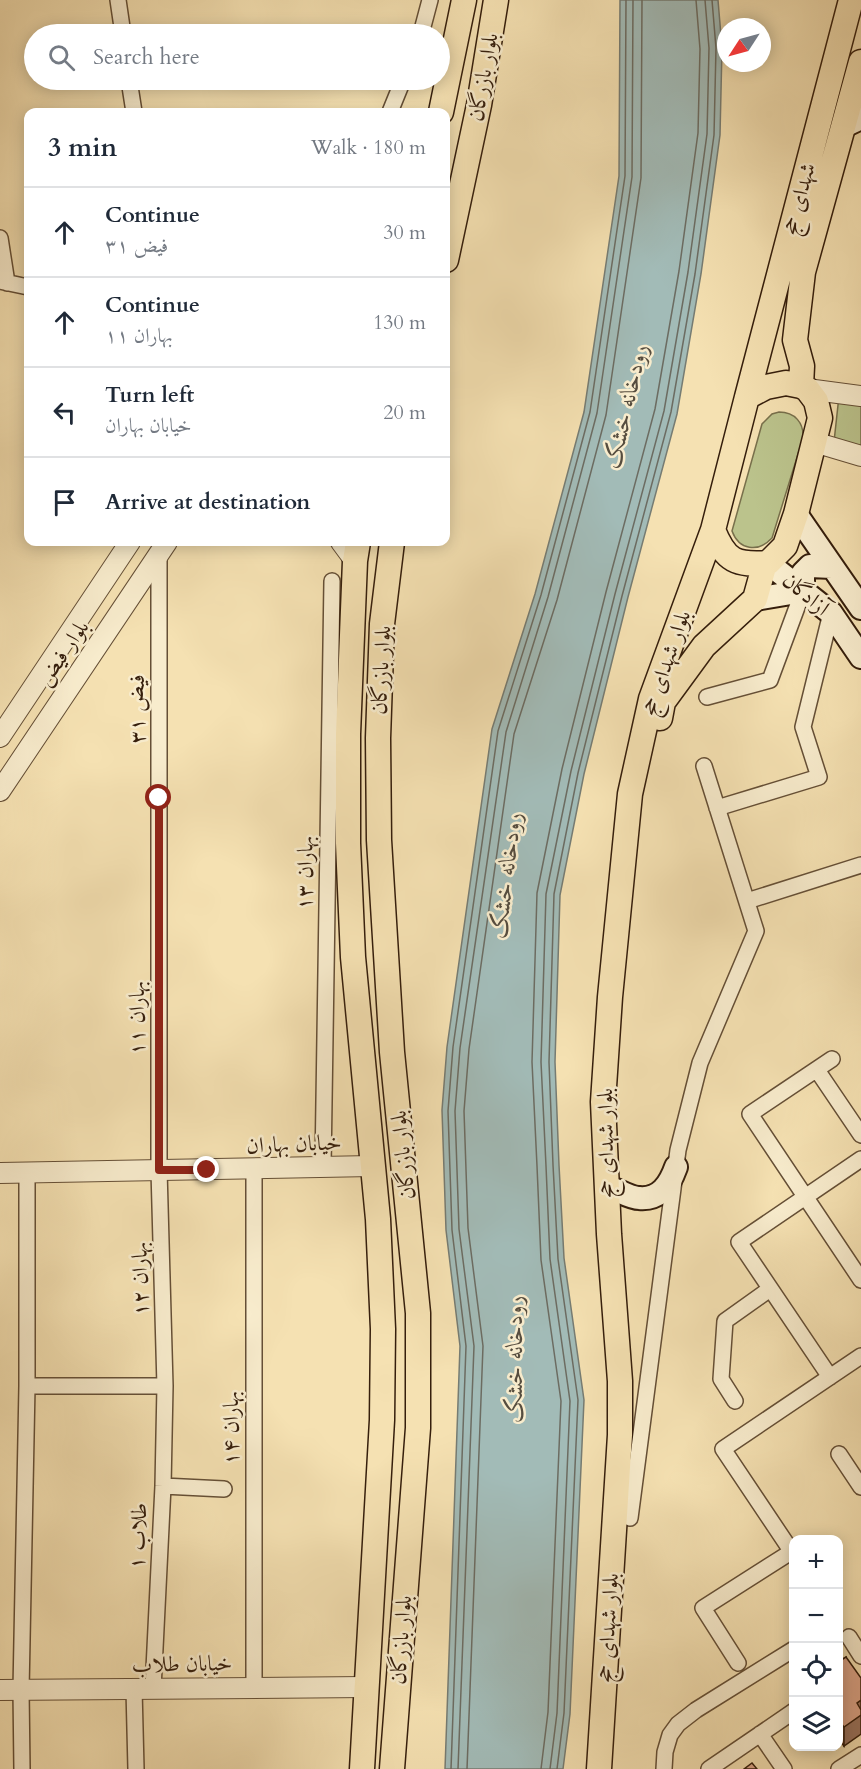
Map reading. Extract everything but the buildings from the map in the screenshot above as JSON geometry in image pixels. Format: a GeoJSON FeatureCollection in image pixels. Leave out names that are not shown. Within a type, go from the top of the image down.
{"type":"FeatureCollection","features":[{"type":"Feature","properties":{"kind":"main road","name":"بلوار بازرگان"},"geometry":{"type":"LineString","coordinates":[[450,68],[464,0]]}},
{"type":"Feature","properties":{"kind":"main road","name":"بلوار بازرگان"},"geometry":{"type":"LineString","coordinates":[[450,241],[479,105],[496,0]]}},
{"type":"Feature","properties":{"kind":"main road","name":"شهدای حج"},"geometry":{"type":"LineString","coordinates":[[713,530],[851,0]]}},
{"type":"Feature","properties":{"kind":"main road","name":"شهدای حج"},"geometry":{"type":"LineString","coordinates":[[804,387],[802,366],[795,340],[803,272],[853,122],[861,62]]}},
{"type":"Feature","properties":{"kind":"main road","name":"بلوار بازرگان"},"geometry":{"type":"LineString","coordinates":[[442,108],[446,90]]}},
{"type":"Feature","properties":{"kind":"main road"},"geometry":{"type":"LineString","coordinates":[[747,397],[766,387],[786,383],[804,387],[816,401],[820,418],[796,513],[785,546],[767,563],[755,599],[803,591],[803,573],[810,566],[832,567]]}},
{"type":"Feature","properties":{"kind":"main road","name":"آزادگان"},"geometry":{"type":"LineString","coordinates":[[796,513],[861,608]]}},
{"type":"Feature","properties":{"kind":"main road"},"geometry":{"type":"LineString","coordinates":[[713,530],[720,547],[732,559],[747,565],[767,563]]}},
{"type":"Feature","properties":{"kind":"main road","name":"بلوار شهدای حج"},"geometry":{"type":"LineString","coordinates":[[599,1769],[620,1435],[620,1382],[603,1102],[610,997],[630,794],[651,699],[713,530]]}},
{"type":"Feature","properties":{"kind":"main road","name":"بلوار بازرگان"},"geometry":{"type":"LineString","coordinates":[[392,546],[382,624],[378,738],[379,840],[392,1052],[418,1313],[418,1428],[392,1769]]}},
{"type":"Feature","properties":{"kind":"main road","name":"بلوار بازرگان"},"geometry":{"type":"LineString","coordinates":[[357,551],[348,734],[348,843],[353,957],[378,1219],[383,1329],[382,1408],[362,1769]]}},
{"type":"Feature","properties":{"kind":"main road","name":"آزادگان"},"geometry":{"type":"LineString","coordinates":[[767,563],[831,613],[861,657]]}},
{"type":"Feature","properties":{"kind":"main road","name":"بلوار شهدای حج"},"geometry":{"type":"LineString","coordinates":[[615,1769],[630,1518],[633,1386],[619,1249],[613,1116],[620,1011],[642,794],[663,702],[704,646],[755,599]]}},
{"type":"Feature","properties":{"kind":"main road"},"geometry":{"type":"LineString","coordinates":[[348,734],[378,738]]}},
{"type":"Feature","properties":{"kind":"main road"},"geometry":{"type":"LineString","coordinates":[[616,1190],[639,1198],[656,1195],[670,1184],[676,1167]]}},
{"type":"Feature","properties":{"kind":"street"},"geometry":{"type":"LineString","coordinates":[[118,0],[122,24]]}},
{"type":"Feature","properties":{"kind":"street"},"geometry":{"type":"LineString","coordinates":[[424,24],[430,0]]}},
{"type":"Feature","properties":{"kind":"street"},"geometry":{"type":"LineString","coordinates":[[131,90],[133,108]]}},
{"type":"Feature","properties":{"kind":"street"},"geometry":{"type":"LineString","coordinates":[[392,108],[399,90]]}},
{"type":"Feature","properties":{"kind":"street"},"geometry":{"type":"LineString","coordinates":[[0,238],[3,282],[24,286]]}},
{"type":"Feature","properties":{"kind":"street"},"geometry":{"type":"LineString","coordinates":[[804,387],[861,396]]}},
{"type":"Feature","properties":{"kind":"street"},"geometry":{"type":"LineString","coordinates":[[814,442],[861,456]]}},
{"type":"Feature","properties":{"kind":"street","name":"بلوار فیض"},"geometry":{"type":"LineString","coordinates":[[0,737],[127,546]]}},
{"type":"Feature","properties":{"kind":"street","name":"بلوار فیض"},"geometry":{"type":"LineString","coordinates":[[0,791],[163,547]]}},
{"type":"Feature","properties":{"kind":"street","name":"فیض ۳۱"},"geometry":{"type":"LineString","coordinates":[[159,866],[163,547]]}},
{"type":"Feature","properties":{"kind":"street","name":"بهاران ۱۳"},"geometry":{"type":"LineString","coordinates":[[323,1166],[332,581]]}},
{"type":"Feature","properties":{"kind":"street"},"geometry":{"type":"LineString","coordinates":[[707,697],[770,680],[803,591]]}},
{"type":"Feature","properties":{"kind":"street"},"geometry":{"type":"LineString","coordinates":[[717,808],[819,777],[803,726],[831,613]]}},
{"type":"Feature","properties":{"kind":"street"},"geometry":{"type":"LineString","coordinates":[[630,1518],[678,1150],[700,1063],[756,931],[704,766]]}},
{"type":"Feature","properties":{"kind":"street"},"geometry":{"type":"LineString","coordinates":[[747,901],[861,865]]}},
{"type":"Feature","properties":{"kind":"street","name":"بهاران ۱۱"},"geometry":{"type":"LineString","coordinates":[[159,866],[159,1170]]}},
{"type":"Feature","properties":{"kind":"street"},"geometry":{"type":"LineString","coordinates":[[832,1059],[750,1114],[861,1280]]}},
{"type":"Feature","properties":{"kind":"street"},"geometry":{"type":"LineString","coordinates":[[817,1070],[861,1136]]}},
{"type":"Feature","properties":{"kind":"street"},"geometry":{"type":"LineString","coordinates":[[830,1377],[739,1242],[861,1159]]}},
{"type":"Feature","properties":{"kind":"street","name":"خیابان بهاران"},"geometry":{"type":"LineString","coordinates":[[0,1173],[372,1166]]}},
{"type":"Feature","properties":{"kind":"street","name":"بهاران ۱۴"},"geometry":{"type":"LineString","coordinates":[[254,1169],[254,1687]]}},
{"type":"Feature","properties":{"kind":"street","name":"بهاران ۱۲"},"geometry":{"type":"LineString","coordinates":[[159,1170],[165,1386]]}},
{"type":"Feature","properties":{"kind":"street"},"geometry":{"type":"LineString","coordinates":[[22,1769],[27,1173]]}},
{"type":"Feature","properties":{"kind":"street"},"geometry":{"type":"LineString","coordinates":[[735,1401],[721,1379],[725,1321],[770,1289]]}},
{"type":"Feature","properties":{"kind":"street"},"geometry":{"type":"LineString","coordinates":[[789,1548],[723,1449],[861,1356]]}},
{"type":"Feature","properties":{"kind":"street"},"geometry":{"type":"LineString","coordinates":[[27,1386],[165,1386]]}},
{"type":"Feature","properties":{"kind":"street","name":"طلاب ۱"},"geometry":{"type":"LineString","coordinates":[[136,1769],[163,1486],[165,1386]]}},
{"type":"Feature","properties":{"kind":"street"},"geometry":{"type":"LineString","coordinates":[[839,1454],[861,1487]]}},
{"type":"Feature","properties":{"kind":"street"},"geometry":{"type":"LineString","coordinates":[[163,1486],[225,1489]]}},
{"type":"Feature","properties":{"kind":"street"},"geometry":{"type":"LineString","coordinates":[[738,1663],[703,1608],[789,1555]]}},
{"type":"Feature","properties":{"kind":"street"},"geometry":{"type":"LineString","coordinates":[[849,1638],[861,1656]]}},
{"type":"Feature","properties":{"kind":"street"},"geometry":{"type":"LineString","coordinates":[[664,1769],[665,1752],[670,1735],[678,1724],[696,1710],[789,1652]]}},
{"type":"Feature","properties":{"kind":"street","name":"خیابان طلاب"},"geometry":{"type":"LineString","coordinates":[[0,1690],[366,1687]]}},
{"type":"Feature","properties":{"kind":"street"},"geometry":{"type":"LineString","coordinates":[[709,1769],[789,1714]]}},
{"type":"Feature","properties":{"kind":"street"},"geometry":{"type":"LineString","coordinates":[[760,1734],[784,1769]]}},
{"type":"Feature","properties":{"kind":"street"},"geometry":{"type":"LineString","coordinates":[[839,1769],[861,1755]]}},
{"type":"Feature","properties":{"kind":"green space"},"geometry":{"type":"Polygon","coordinates":[[[839,396],[861,400],[861,447],[834,442],[839,396]]]}},
{"type":"Feature","properties":{"kind":"green space"},"geometry":{"type":"Polygon","coordinates":[[[779,412],[790,414],[797,419],[802,428],[803,438],[772,538],[761,546],[744,546],[732,531],[762,424],[772,414],[779,412]]]}},
{"type":"Feature","properties":{"kind":"water","name":"رودخانه خشک"},"geometry":{"type":"Polygon","coordinates":[[[620,0],[718,0],[717,72],[721,72],[720,135],[701,274],[677,414],[584,774],[560,895],[555,1062],[559,1165],[564,1258],[584,1400],[570,1714],[563,1769],[445,1769],[460,1346],[446,1230],[442,1110],[447,1047],[492,729],[535,594],[584,412],[619,176],[620,0]]]}},
{"type":"Feature","properties":{"kind":"route"},"geometry":{"type":"LineString","coordinates":[[159,798],[159,1170],[207,1170]]}}]}
